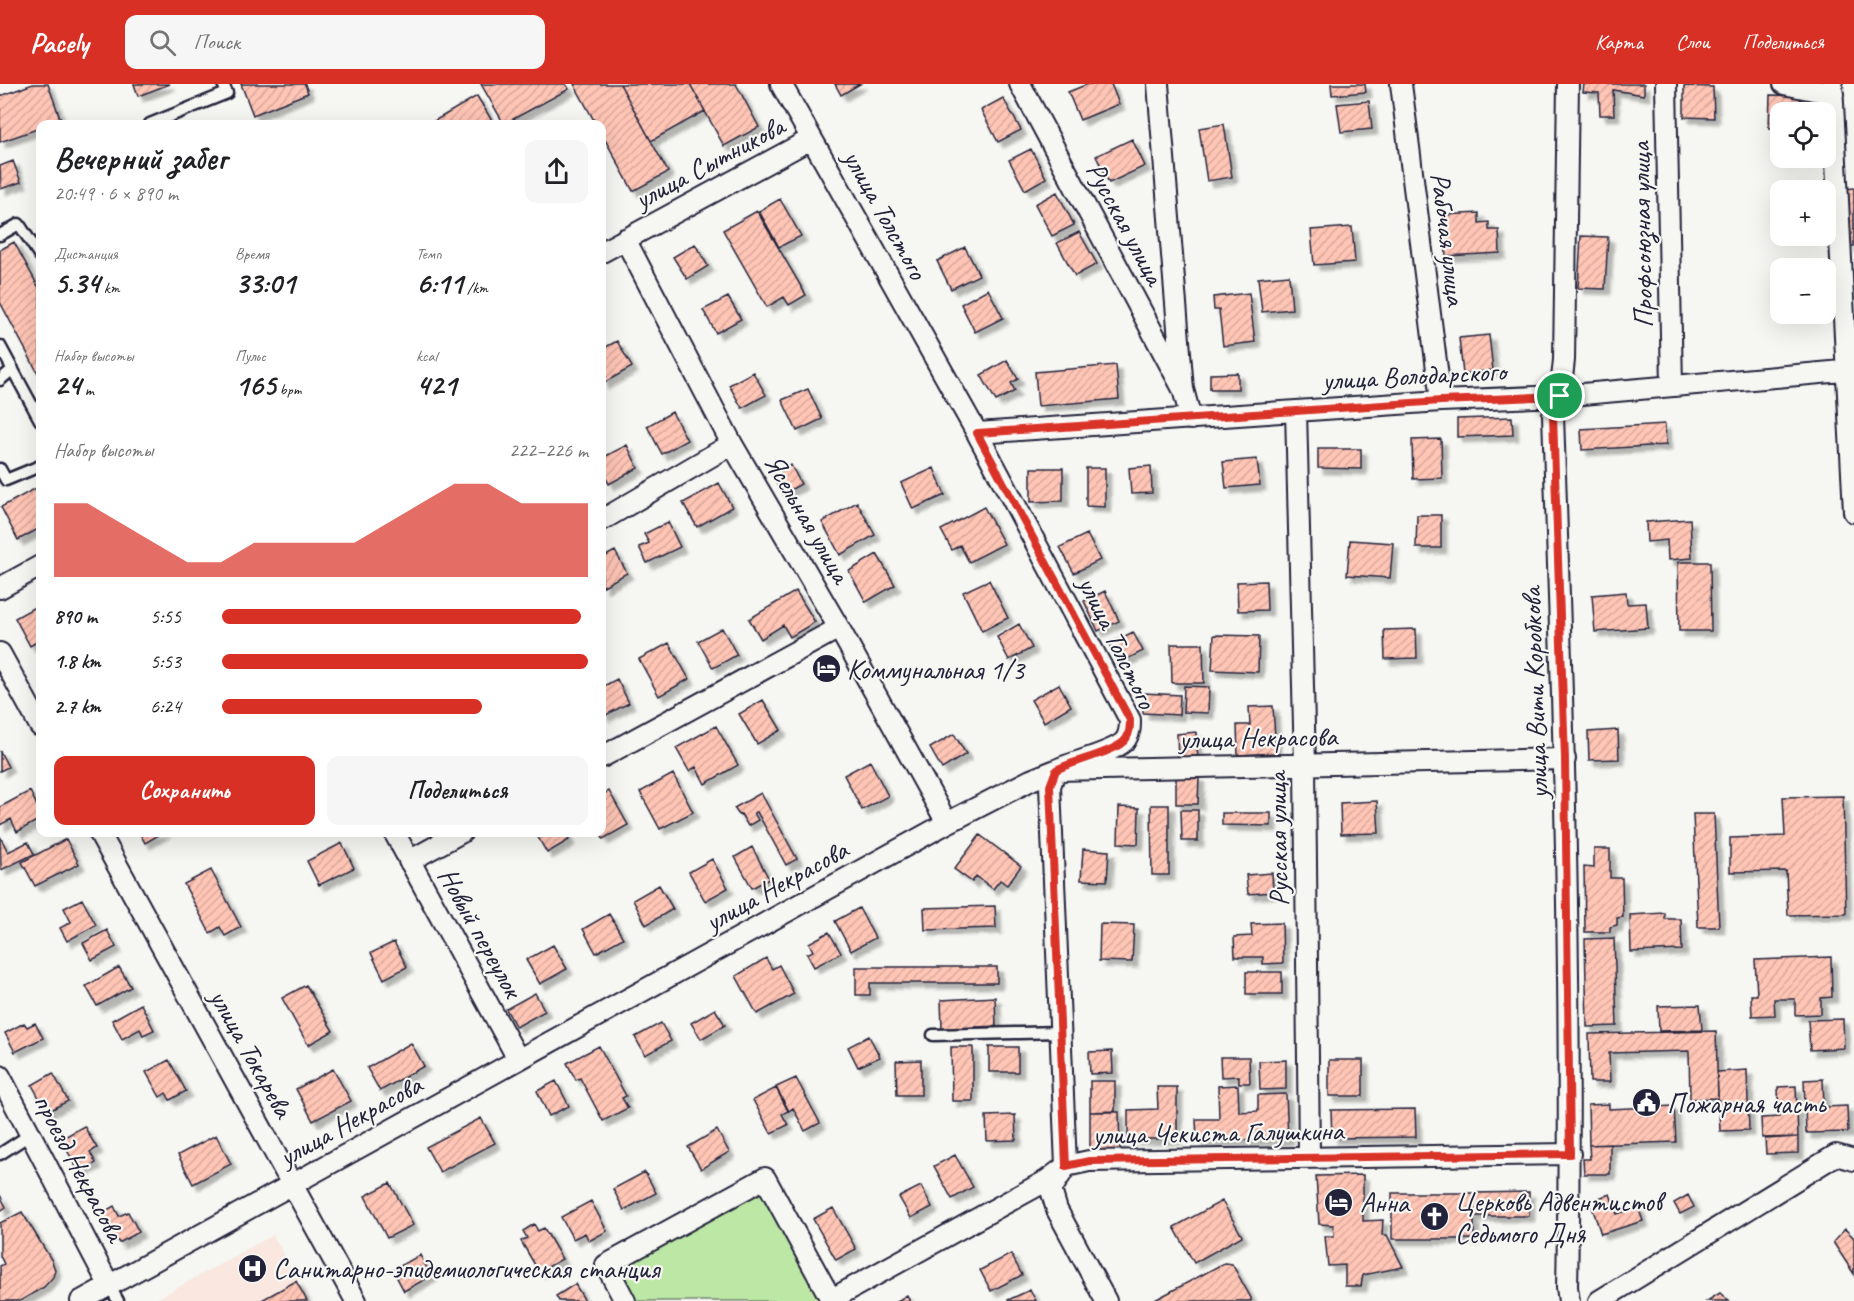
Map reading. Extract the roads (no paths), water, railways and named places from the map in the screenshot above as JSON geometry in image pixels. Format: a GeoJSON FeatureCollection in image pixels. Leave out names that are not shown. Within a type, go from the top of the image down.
{"type":"FeatureCollection","features":[{"type":"Feature","properties":{"kind":"street","name":"улица Толстого"},"geometry":{"type":"LineString","coordinates":[[781,84],[977,433],[1130,720],[1130,731],[1125,741],[1089,759],[1056,770]]}},
{"type":"Feature","properties":{"kind":"street","name":"Русская улица"},"geometry":{"type":"LineString","coordinates":[[1020,84],[1183,389]]}},
{"type":"Feature","properties":{"kind":"street","name":"Русская улица"},"geometry":{"type":"LineString","coordinates":[[1158,84],[1183,389],[1191,419]]}},
{"type":"Feature","properties":{"kind":"street","name":"Рабочая улица"},"geometry":{"type":"LineString","coordinates":[[1401,84],[1441,401]]}},
{"type":"Feature","properties":{"kind":"street","name":"улица Вити Коробкова"},"geometry":{"type":"LineString","coordinates":[[1568,84],[1564,360],[1560,396],[1553,416],[1565,759],[1570,1154],[1567,1287],[1569,1301]]}},
{"type":"Feature","properties":{"kind":"street","name":"Профсоюзная улица"},"geometry":{"type":"LineString","coordinates":[[1666,84],[1672,386]]}},
{"type":"Feature","properties":{"kind":"street"},"geometry":{"type":"LineString","coordinates":[[1784,84],[1832,89],[1850,370],[1854,512]]}},
{"type":"Feature","properties":{"kind":"street","name":"улица Сытникова"},"geometry":{"type":"LineString","coordinates":[[606,250],[811,139]]}},
{"type":"Feature","properties":{"kind":"street","name":"Ясельная улица"},"geometry":{"type":"LineString","coordinates":[[625,239],[732,444],[839,628],[947,823]]}},
{"type":"Feature","properties":{"kind":"street","name":"улица Володарского"},"geometry":{"type":"LineString","coordinates":[[977,433],[1441,401],[1560,396],[1850,370]]}},
{"type":"Feature","properties":{"kind":"street","name":"Русская улица"},"geometry":{"type":"LineString","coordinates":[[1296,411],[1305,765],[1309,1158]]}},
{"type":"Feature","properties":{"kind":"street"},"geometry":{"type":"LineString","coordinates":[[606,518],[732,444]]}},
{"type":"Feature","properties":{"kind":"street"},"geometry":{"type":"LineString","coordinates":[[0,588],[36,568]]}},
{"type":"Feature","properties":{"kind":"street"},"geometry":{"type":"LineString","coordinates":[[606,755],[839,628]]}},
{"type":"Feature","properties":{"kind":"street"},"geometry":{"type":"LineString","coordinates":[[0,653],[36,719]]}},
{"type":"Feature","properties":{"kind":"street","name":"улица Некрасова"},"geometry":{"type":"LineString","coordinates":[[81,1301],[114,1293],[292,1185],[518,1059],[947,823],[1031,780],[1056,770],[1565,759]]}},
{"type":"Feature","properties":{"kind":"street"},"geometry":{"type":"LineString","coordinates":[[1056,770],[1050,786],[1066,1166],[1050,1190],[1057,1210],[1106,1301]]}},
{"type":"Feature","properties":{"kind":"street","name":"улица Токарева"},"geometry":{"type":"LineString","coordinates":[[102,837],[356,1301]]}},
{"type":"Feature","properties":{"kind":"street","name":"Новый переулок"},"geometry":{"type":"LineString","coordinates":[[397,837],[518,1059]]}},
{"type":"Feature","properties":{"kind":"street"},"geometry":{"type":"LineString","coordinates":[[410,861],[453,837]]}},
{"type":"Feature","properties":{"kind":"street","name":"проезд Некрасова"},"geometry":{"type":"LineString","coordinates":[[0,1076],[114,1293]]}},
{"type":"Feature","properties":{"kind":"street","name":"улица Чекиста Галушкина"},"geometry":{"type":"LineString","coordinates":[[625,1301],[606,1266],[765,1178],[832,1300],[1046,1181],[1066,1166],[1089,1161],[1570,1154]]}},
{"type":"Feature","properties":{"kind":"street"},"geometry":{"type":"LineString","coordinates":[[1599,1301],[1836,1155],[1854,1160]]}},
{"type":"Feature","properties":{"kind":"lane"},"geometry":{"type":"LineString","coordinates":[[160,120],[227,93],[223,84]]}},
{"type":"Feature","properties":{"kind":"lane"},"geometry":{"type":"LineString","coordinates":[[0,235],[19,224],[36,250]]}},
{"type":"Feature","properties":{"kind":"lane"},"geometry":{"type":"LineString","coordinates":[[0,345],[36,412]]}},
{"type":"Feature","properties":{"kind":"lane"},"geometry":{"type":"LineString","coordinates":[[0,380],[13,369]]}},
{"type":"Feature","properties":{"kind":"lane"},"geometry":{"type":"LineString","coordinates":[[0,469],[6,480],[36,468]]}},
{"type":"Feature","properties":{"kind":"lane"},"geometry":{"type":"LineString","coordinates":[[933,1035],[1060,1032]]}},
{"type":"Feature","properties":{"kind":"lane"},"geometry":{"type":"LineString","coordinates":[[0,1154],[31,1134]]}},
{"type":"Feature","properties":{"kind":"place","name":"Коммунальная 1/3"},"geometry":{"type":"Point","coordinates":[826,669]}},
{"type":"Feature","properties":{"kind":"place","name":"Пожарная часть"},"geometry":{"type":"Point","coordinates":[1646,1103]}},
{"type":"Feature","properties":{"kind":"place","name":"Анна"},"geometry":{"type":"Point","coordinates":[1339,1202]}},
{"type":"Feature","properties":{"kind":"place","name":"Церковь Адвентистов Седьмого Дня"},"geometry":{"type":"Point","coordinates":[1434,1217]}},
{"type":"Feature","properties":{"kind":"place","name":"Санитарно-эпидемиологическая станция"},"geometry":{"type":"Point","coordinates":[252,1268]}}]}
